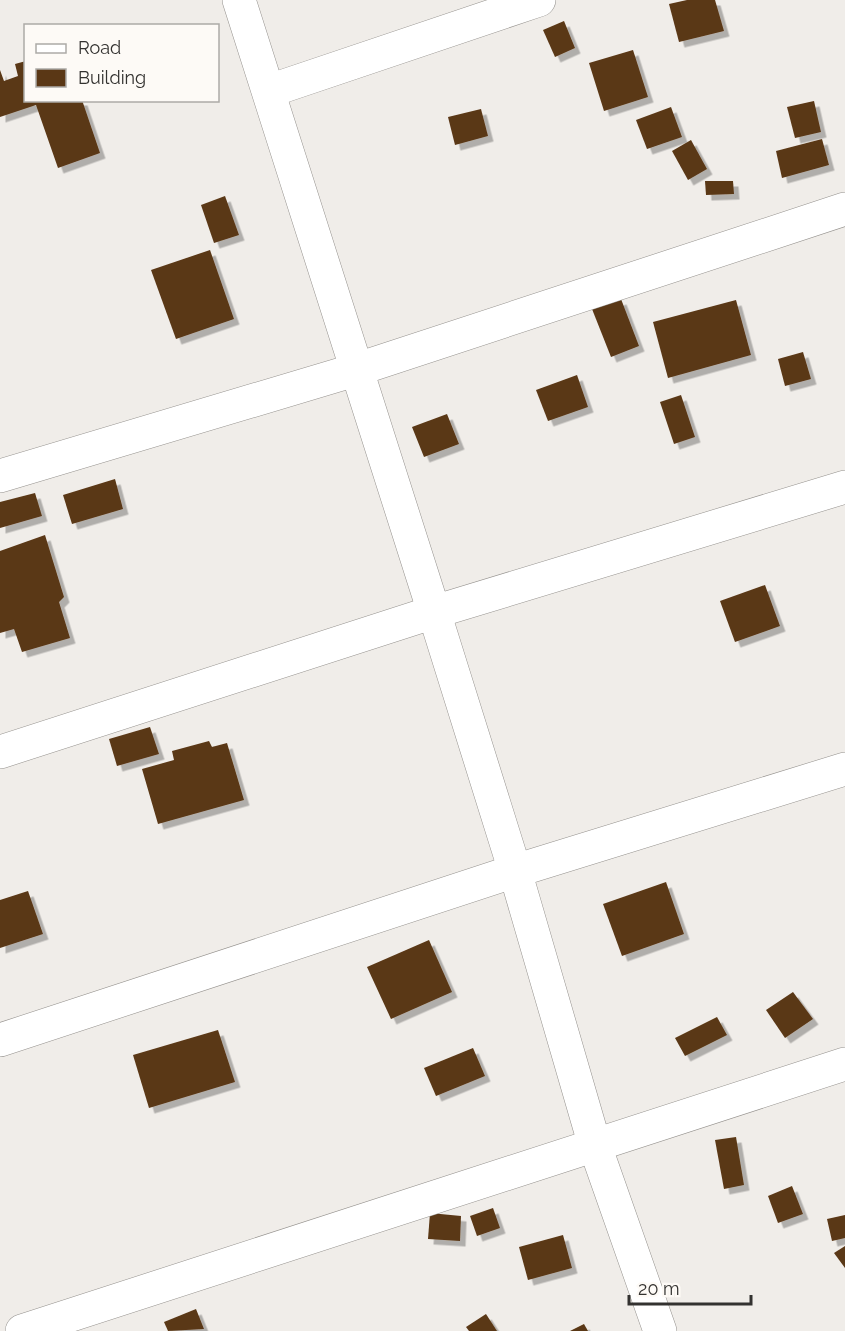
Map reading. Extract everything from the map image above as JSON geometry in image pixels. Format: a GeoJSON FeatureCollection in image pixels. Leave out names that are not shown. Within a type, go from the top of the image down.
{"type":"FeatureCollection","features":[{"type":"Feature","properties":{"kind":"street"},"geometry":{"type":"LineString","coordinates":[[239,0],[515,872],[595,1146],[660,1331]]}},
{"type":"Feature","properties":{"kind":"street"},"geometry":{"type":"LineString","coordinates":[[269,90],[538,0]]}},
{"type":"Feature","properties":{"kind":"street"},"geometry":{"type":"LineString","coordinates":[[0,476],[355,370],[845,209]]}},
{"type":"Feature","properties":{"kind":"street"},"geometry":{"type":"LineString","coordinates":[[0,752],[434,612],[845,487]]}},
{"type":"Feature","properties":{"kind":"street"},"geometry":{"type":"LineString","coordinates":[[0,1040],[515,872],[845,769]]}},
{"type":"Feature","properties":{"kind":"street"},"geometry":{"type":"LineString","coordinates":[[22,1331],[845,1064]]}},
{"type":"Feature","properties":{"kind":"building"},"geometry":{"type":"Polygon","coordinates":[[[687,0],[715,0],[724,31],[679,42],[669,4],[687,0]]]}},
{"type":"Feature","properties":{"kind":"building"},"geometry":{"type":"Polygon","coordinates":[[[564,21],[575,48],[555,57],[543,30],[564,21]]]}},
{"type":"Feature","properties":{"kind":"building"},"geometry":{"type":"Polygon","coordinates":[[[633,50],[648,97],[604,111],[589,63],[633,50]]]}},
{"type":"Feature","properties":{"kind":"building"},"geometry":{"type":"Polygon","coordinates":[[[24,62],[24,102],[83,102],[100,153],[58,168],[36,105],[0,117],[0,70],[4,81],[18,76],[15,64],[24,62]]]}},
{"type":"Feature","properties":{"kind":"building"},"geometry":{"type":"Polygon","coordinates":[[[814,101],[821,132],[795,138],[787,107],[814,101]]]}},
{"type":"Feature","properties":{"kind":"building"},"geometry":{"type":"Polygon","coordinates":[[[671,107],[682,137],[647,149],[636,120],[671,107]]]}},
{"type":"Feature","properties":{"kind":"building"},"geometry":{"type":"Polygon","coordinates":[[[481,109],[488,136],[455,145],[448,117],[481,109]]]}},
{"type":"Feature","properties":{"kind":"building"},"geometry":{"type":"Polygon","coordinates":[[[822,139],[829,165],[782,178],[776,151],[822,139]]]}},
{"type":"Feature","properties":{"kind":"building"},"geometry":{"type":"Polygon","coordinates":[[[691,140],[707,169],[688,180],[672,151],[691,140]]]}},
{"type":"Feature","properties":{"kind":"building"},"geometry":{"type":"Polygon","coordinates":[[[705,181],[733,181],[734,194],[706,195],[705,181]]]}},
{"type":"Feature","properties":{"kind":"building"},"geometry":{"type":"Polygon","coordinates":[[[225,196],[239,235],[214,243],[201,205],[225,196]]]}},
{"type":"Feature","properties":{"kind":"building"},"geometry":{"type":"Polygon","coordinates":[[[210,250],[234,319],[176,339],[151,270],[210,250]]]}},
{"type":"Feature","properties":{"kind":"building"},"geometry":{"type":"Polygon","coordinates":[[[621,299],[639,346],[611,357],[592,309],[621,299]]]}},
{"type":"Feature","properties":{"kind":"building"},"geometry":{"type":"Polygon","coordinates":[[[736,300],[751,355],[668,378],[653,322],[736,300]]]}},
{"type":"Feature","properties":{"kind":"building"},"geometry":{"type":"Polygon","coordinates":[[[803,352],[811,379],[785,386],[778,359],[803,352]]]}},
{"type":"Feature","properties":{"kind":"building"},"geometry":{"type":"Polygon","coordinates":[[[577,375],[588,407],[548,421],[536,390],[577,375]]]}},
{"type":"Feature","properties":{"kind":"building"},"geometry":{"type":"Polygon","coordinates":[[[681,395],[695,437],[674,444],[660,402],[681,395]]]}},
{"type":"Feature","properties":{"kind":"building"},"geometry":{"type":"Polygon","coordinates":[[[447,414],[459,444],[424,457],[412,427],[447,414]]]}},
{"type":"Feature","properties":{"kind":"building"},"geometry":{"type":"Polygon","coordinates":[[[115,479],[123,509],[72,524],[63,495],[115,479]]]}},
{"type":"Feature","properties":{"kind":"building"},"geometry":{"type":"Polygon","coordinates":[[[35,493],[42,516],[0,528],[0,502],[35,493]]]}},
{"type":"Feature","properties":{"kind":"building"},"geometry":{"type":"Polygon","coordinates":[[[45,535],[64,597],[59,602],[70,638],[22,652],[14,629],[0,633],[0,551],[45,535]]]}},
{"type":"Feature","properties":{"kind":"building"},"geometry":{"type":"Polygon","coordinates":[[[765,585],[780,626],[735,642],[720,601],[765,585]]]}},
{"type":"Feature","properties":{"kind":"building"},"geometry":{"type":"Polygon","coordinates":[[[150,727],[159,754],[117,766],[109,739],[150,727]]]}},
{"type":"Feature","properties":{"kind":"building"},"geometry":{"type":"Polygon","coordinates":[[[209,741],[212,747],[227,743],[244,800],[158,824],[142,769],[174,760],[172,751],[209,741]]]}},
{"type":"Feature","properties":{"kind":"building"},"geometry":{"type":"Polygon","coordinates":[[[666,882],[684,934],[622,956],[603,904],[666,882]]]}},
{"type":"Feature","properties":{"kind":"building"},"geometry":{"type":"Polygon","coordinates":[[[28,891],[43,934],[0,948],[0,900],[28,891]]]}},
{"type":"Feature","properties":{"kind":"building"},"geometry":{"type":"Polygon","coordinates":[[[429,940],[452,992],[391,1019],[367,967],[429,940]]]}},
{"type":"Feature","properties":{"kind":"building"},"geometry":{"type":"Polygon","coordinates":[[[793,992],[813,1019],[785,1038],[766,1010],[793,992]]]}},
{"type":"Feature","properties":{"kind":"building"},"geometry":{"type":"Polygon","coordinates":[[[717,1017],[727,1035],[685,1056],[675,1038],[717,1017]]]}},
{"type":"Feature","properties":{"kind":"building"},"geometry":{"type":"Polygon","coordinates":[[[218,1030],[235,1082],[149,1108],[133,1055],[218,1030]]]}},
{"type":"Feature","properties":{"kind":"building"},"geometry":{"type":"Polygon","coordinates":[[[473,1048],[485,1076],[436,1096],[424,1068],[473,1048]]]}},
{"type":"Feature","properties":{"kind":"building"},"geometry":{"type":"Polygon","coordinates":[[[736,1137],[744,1185],[724,1189],[715,1140],[736,1137]]]}},
{"type":"Feature","properties":{"kind":"building"},"geometry":{"type":"Polygon","coordinates":[[[792,1186],[803,1214],[778,1223],[768,1196],[792,1186]]]}},
{"type":"Feature","properties":{"kind":"building"},"geometry":{"type":"Polygon","coordinates":[[[493,1208],[500,1228],[477,1236],[470,1216],[493,1208]]]}},
{"type":"Feature","properties":{"kind":"building"},"geometry":{"type":"Polygon","coordinates":[[[430,1213],[461,1216],[460,1241],[428,1239],[430,1213]]]}},
{"type":"Feature","properties":{"kind":"building"},"geometry":{"type":"Polygon","coordinates":[[[845,1215],[845,1238],[832,1241],[827,1219],[845,1215]]]}},
{"type":"Feature","properties":{"kind":"building"},"geometry":{"type":"Polygon","coordinates":[[[563,1235],[572,1268],[528,1280],[519,1247],[563,1235]]]}},
{"type":"Feature","properties":{"kind":"building"},"geometry":{"type":"Polygon","coordinates":[[[845,1246],[845,1268],[834,1253],[845,1246]]]}},
{"type":"Feature","properties":{"kind":"building"},"geometry":{"type":"Polygon","coordinates":[[[196,1309],[204,1329],[168,1331],[164,1322],[196,1309]]]}},
{"type":"Feature","properties":{"kind":"building"},"geometry":{"type":"Polygon","coordinates":[[[486,1314],[497,1331],[469,1331],[466,1327],[486,1314]]]}},
{"type":"Feature","properties":{"kind":"building"},"geometry":{"type":"Polygon","coordinates":[[[584,1324],[588,1331],[570,1331],[584,1324]]]}}]}
